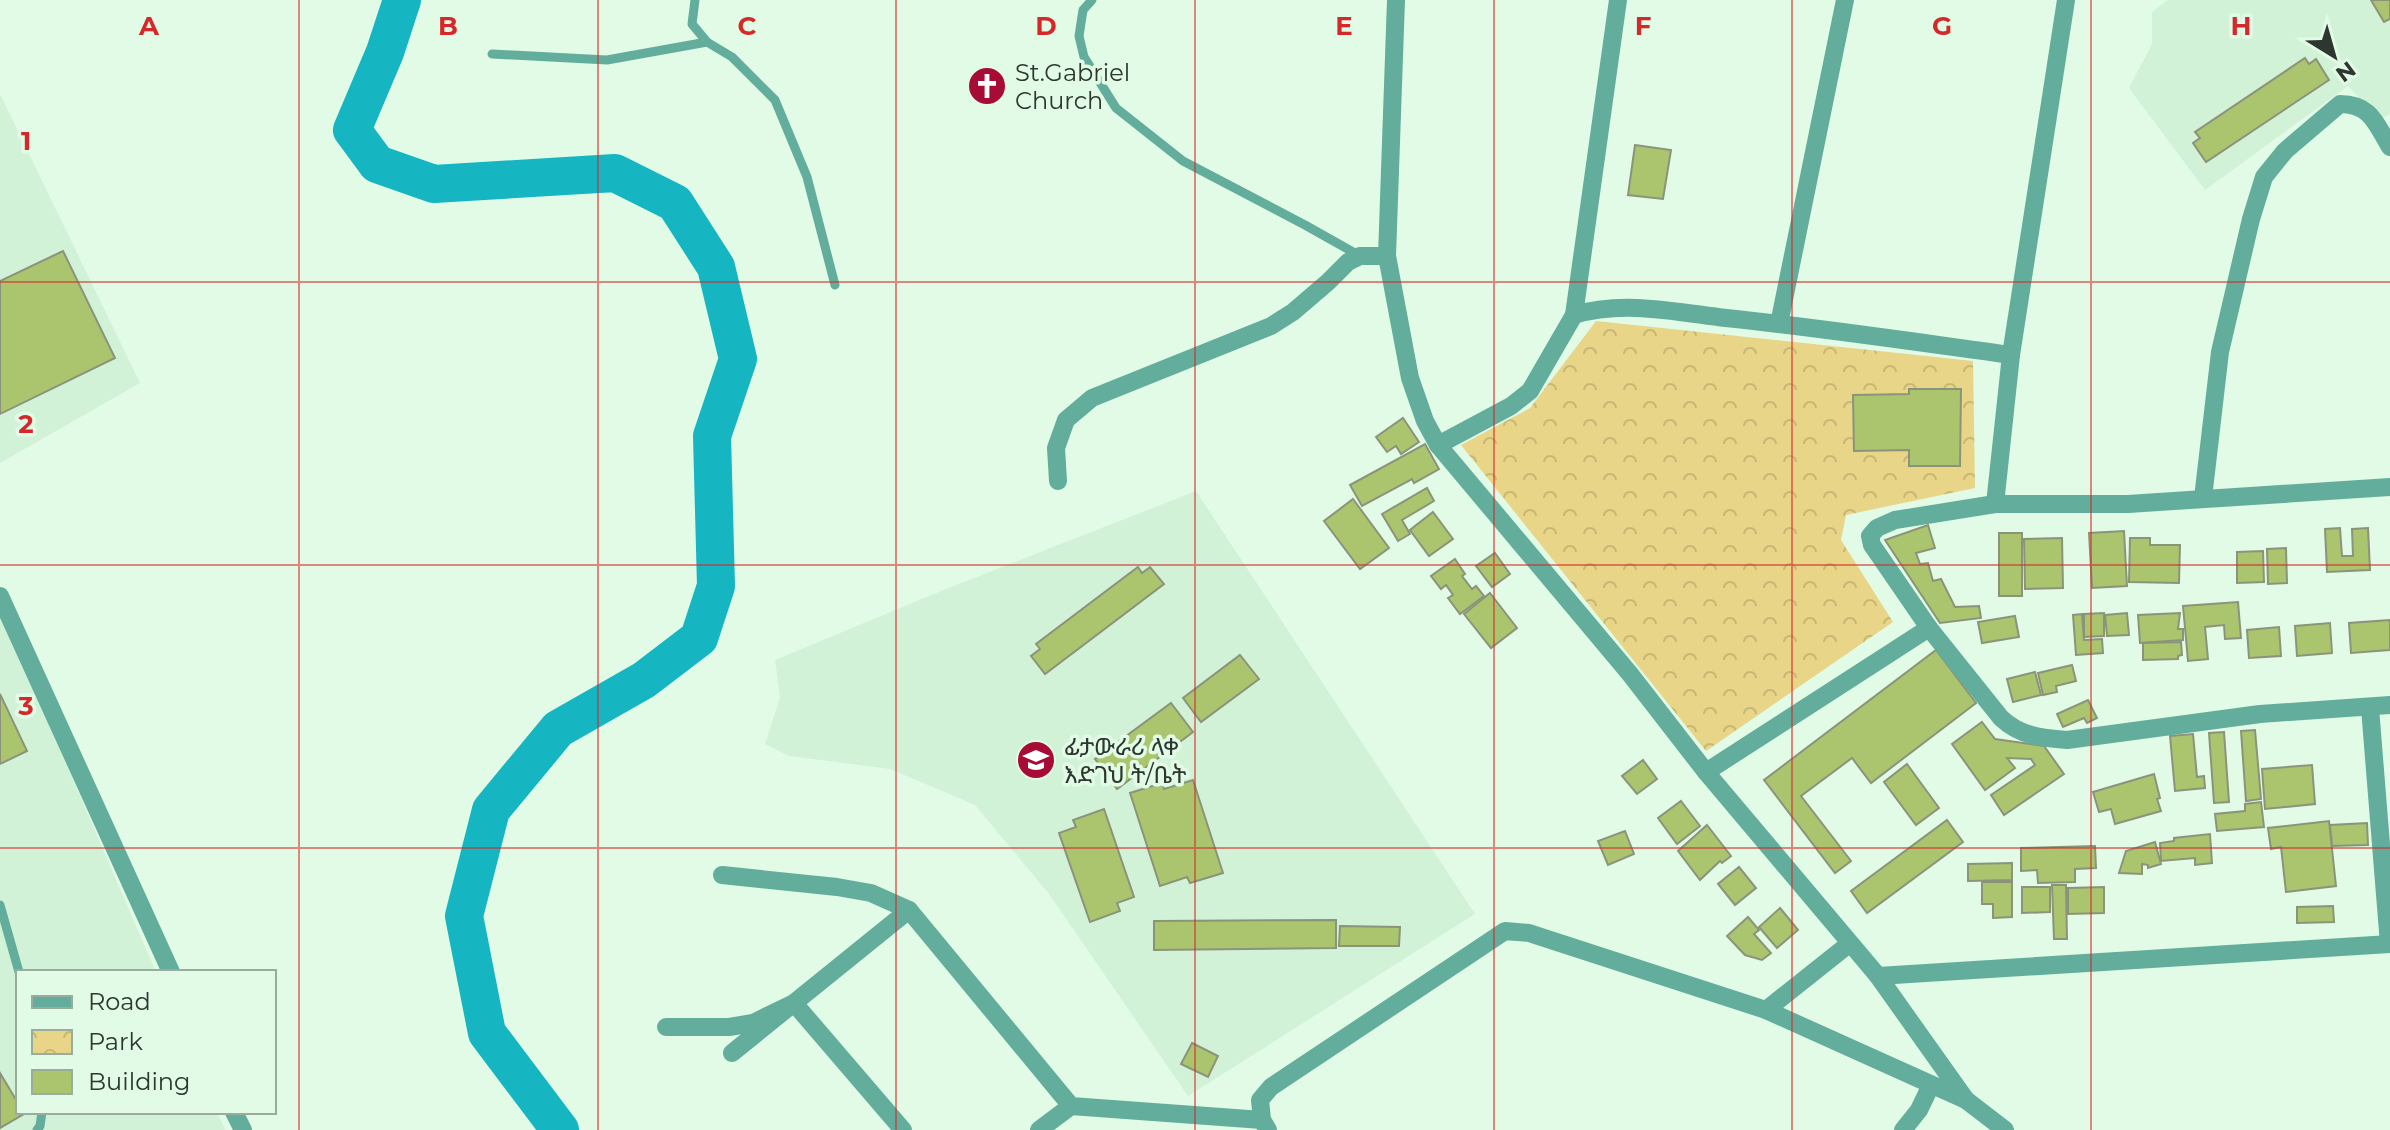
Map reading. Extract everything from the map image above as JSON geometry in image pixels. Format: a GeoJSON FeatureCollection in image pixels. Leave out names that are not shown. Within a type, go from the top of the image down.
{"type":"FeatureCollection","features":[{"type":"Feature","properties":{"kind":"street"},"geometry":{"type":"LineString","coordinates":[[1396,0],[1387,256],[1410,378],[1425,421],[1438,445],[1878,976],[1966,1100]]}},
{"type":"Feature","properties":{"kind":"street"},"geometry":{"type":"LineString","coordinates":[[1438,445],[1511,406],[1530,391],[1574,315],[1618,0]]}},
{"type":"Feature","properties":{"kind":"street"},"geometry":{"type":"LineString","coordinates":[[1779,324],[1845,0]]}},
{"type":"Feature","properties":{"kind":"street"},"geometry":{"type":"LineString","coordinates":[[1995,504],[2011,355],[2066,0]]}},
{"type":"Feature","properties":{"kind":"street"},"geometry":{"type":"LineString","coordinates":[[2203,498],[2220,352],[2264,177],[2285,151],[2340,104],[2353,104],[2368,111],[2390,147]]}},
{"type":"Feature","properties":{"kind":"street"},"geometry":{"type":"LineString","coordinates":[[1058,481],[1056,448],[1066,420],[1092,398],[1271,326],[1328,282],[1348,262],[1360,256],[1387,256]]}},
{"type":"Feature","properties":{"kind":"street"},"geometry":{"type":"LineString","coordinates":[[1574,315],[1600,307],[1641,308],[2011,355]]}},
{"type":"Feature","properties":{"kind":"street"},"geometry":{"type":"LineString","coordinates":[[2390,487],[2128,504],[1995,504],[1895,520],[1877,528],[1870,536],[1872,545],[1929,628],[2014,730],[2040,738],[2067,740],[2260,714],[2390,705]]}},
{"type":"Feature","properties":{"kind":"street"},"geometry":{"type":"LineString","coordinates":[[0,596],[170,970]]}},
{"type":"Feature","properties":{"kind":"street"},"geometry":{"type":"LineString","coordinates":[[1706,772],[1929,628]]}},
{"type":"Feature","properties":{"kind":"street"},"geometry":{"type":"LineString","coordinates":[[1878,976],[2389,944],[2370,708]]}},
{"type":"Feature","properties":{"kind":"street"},"geometry":{"type":"LineString","coordinates":[[722,875],[871,893],[909,910],[1071,1106]]}},
{"type":"Feature","properties":{"kind":"street"},"geometry":{"type":"LineString","coordinates":[[732,1053],[909,910]]}},
{"type":"Feature","properties":{"kind":"street"},"geometry":{"type":"LineString","coordinates":[[1039,1130],[1071,1106],[1265,1125],[1260,1100],[1271,1087],[1505,931],[1529,933],[1766,1010],[1966,1100],[2005,1130]]}},
{"type":"Feature","properties":{"kind":"street"},"geometry":{"type":"LineString","coordinates":[[1766,1010],[1849,944]]}},
{"type":"Feature","properties":{"kind":"street"},"geometry":{"type":"LineString","coordinates":[[666,1027],[729,1027],[753,1023],[794,1003]]}},
{"type":"Feature","properties":{"kind":"street"},"geometry":{"type":"LineString","coordinates":[[794,1003],[903,1130]]}},
{"type":"Feature","properties":{"kind":"street"},"geometry":{"type":"LineString","coordinates":[[1903,1130],[1919,1110],[1931,1085]]}},
{"type":"Feature","properties":{"kind":"lane"},"geometry":{"type":"LineString","coordinates":[[695,0],[692,24],[707,42],[732,57],[775,100],[807,177],[835,285]]}},
{"type":"Feature","properties":{"kind":"lane"},"geometry":{"type":"LineString","coordinates":[[1092,0],[1083,10],[1079,36],[1084,57],[1116,108],[1183,161],[1360,256]]}},
{"type":"Feature","properties":{"kind":"lane"},"geometry":{"type":"LineString","coordinates":[[492,54],[607,60],[707,42]]}},
{"type":"Feature","properties":{"kind":"lane"},"geometry":{"type":"LineString","coordinates":[[0,905],[18,970]]}},
{"type":"Feature","properties":{"kind":"shaded area"},"geometry":{"type":"Polygon","coordinates":[[[2168,0],[2390,0],[2390,114],[2380,120],[2348,86],[2205,190],[2129,88],[2152,44],[2152,12],[2168,0]]]}},
{"type":"Feature","properties":{"kind":"shaded area"},"geometry":{"type":"Polygon","coordinates":[[[0,94],[140,383],[0,463],[0,94]]]}},
{"type":"Feature","properties":{"kind":"shaded area"},"geometry":{"type":"Polygon","coordinates":[[[1196,491],[1475,914],[1188,1096],[1049,894],[975,805],[890,769],[789,756],[765,744],[780,698],[775,660],[1196,491]]]}},
{"type":"Feature","properties":{"kind":"shaded area"},"geometry":{"type":"Polygon","coordinates":[[[0,611],[155,970],[16,970],[16,1114],[218,1114],[225,1130],[0,1130],[0,611]]]}},
{"type":"Feature","properties":{"kind":"green space"},"geometry":{"type":"Polygon","coordinates":[[[1596,321],[1973,361],[1975,488],[1846,515],[1841,540],[1893,622],[1706,751],[1461,445],[1530,408],[1596,321]]]}},
{"type":"Feature","properties":{"kind":"building"},"geometry":{"type":"Polygon","coordinates":[[[2371,0],[2390,0],[2390,19],[2384,22],[2371,0]]]}},
{"type":"Feature","properties":{"kind":"building"},"geometry":{"type":"Polygon","coordinates":[[[2305,58],[2309,64],[2316,59],[2329,80],[2206,162],[2193,143],[2200,138],[2195,132],[2305,58]]]}},
{"type":"Feature","properties":{"kind":"building"},"geometry":{"type":"Polygon","coordinates":[[[1635,145],[1671,150],[1663,199],[1628,195],[1635,145]]]}},
{"type":"Feature","properties":{"kind":"building"},"geometry":{"type":"Polygon","coordinates":[[[63,251],[115,358],[0,414],[0,281],[63,251]]]}},
{"type":"Feature","properties":{"kind":"building"},"geometry":{"type":"Polygon","coordinates":[[[1909,389],[1961,389],[1960,466],[1909,466],[1909,450],[1854,451],[1853,395],[1909,394],[1909,389]]]}},
{"type":"Feature","properties":{"kind":"building"},"geometry":{"type":"Polygon","coordinates":[[[1403,418],[1419,442],[1401,454],[1396,446],[1387,452],[1376,437],[1403,418]]]}},
{"type":"Feature","properties":{"kind":"building"},"geometry":{"type":"Polygon","coordinates":[[[1425,444],[1439,469],[1414,483],[1412,479],[1362,506],[1350,485],[1425,444]]]}},
{"type":"Feature","properties":{"kind":"building"},"geometry":{"type":"Polygon","coordinates":[[[1427,488],[1434,501],[1402,520],[1410,534],[1398,541],[1382,514],[1427,488]]]}},
{"type":"Feature","properties":{"kind":"building"},"geometry":{"type":"Polygon","coordinates":[[[1353,499],[1389,548],[1360,569],[1324,521],[1353,499]]]}},
{"type":"Feature","properties":{"kind":"building"},"geometry":{"type":"Polygon","coordinates":[[[1433,512],[1453,539],[1429,556],[1410,530],[1433,512]]]}},
{"type":"Feature","properties":{"kind":"building"},"geometry":{"type":"Polygon","coordinates":[[[1928,525],[1935,548],[1916,553],[1920,564],[1928,563],[1933,581],[1941,579],[1955,607],[1979,606],[1981,618],[1940,623],[1885,540],[1928,525]]]}},
{"type":"Feature","properties":{"kind":"building"},"geometry":{"type":"Polygon","coordinates":[[[2340,528],[2342,556],[2353,556],[2352,529],[2368,528],[2370,570],[2327,572],[2325,529],[2340,528]]]}},
{"type":"Feature","properties":{"kind":"building"},"geometry":{"type":"Polygon","coordinates":[[[2124,531],[2127,586],[2092,588],[2089,533],[2124,531]]]}},
{"type":"Feature","properties":{"kind":"building"},"geometry":{"type":"Polygon","coordinates":[[[1999,533],[2022,533],[2022,596],[1999,596],[1999,533]]]}},
{"type":"Feature","properties":{"kind":"building"},"geometry":{"type":"Polygon","coordinates":[[[2062,538],[2063,588],[2025,589],[2024,539],[2062,538]]]}},
{"type":"Feature","properties":{"kind":"building"},"geometry":{"type":"Polygon","coordinates":[[[2130,538],[2150,538],[2150,545],[2180,545],[2179,583],[2129,582],[2130,538]]]}},
{"type":"Feature","properties":{"kind":"building"},"geometry":{"type":"Polygon","coordinates":[[[2286,548],[2287,583],[2268,584],[2267,549],[2286,548]]]}},
{"type":"Feature","properties":{"kind":"building"},"geometry":{"type":"Polygon","coordinates":[[[2263,551],[2264,582],[2237,583],[2237,552],[2263,551]]]}},
{"type":"Feature","properties":{"kind":"building"},"geometry":{"type":"Polygon","coordinates":[[[1495,553],[1510,574],[1492,587],[1476,566],[1495,553]]]}},
{"type":"Feature","properties":{"kind":"building"},"geometry":{"type":"Polygon","coordinates":[[[1455,559],[1472,589],[1476,586],[1484,596],[1460,614],[1448,598],[1453,595],[1446,585],[1441,589],[1431,576],[1455,559]]]}},
{"type":"Feature","properties":{"kind":"building"},"geometry":{"type":"Polygon","coordinates":[[[1138,567],[1142,573],[1150,567],[1164,584],[1045,674],[1031,656],[1040,649],[1036,644],[1138,567]]]}},
{"type":"Feature","properties":{"kind":"building"},"geometry":{"type":"Polygon","coordinates":[[[1490,593],[1517,628],[1491,648],[1464,614],[1490,593]]]}},
{"type":"Feature","properties":{"kind":"building"},"geometry":{"type":"Polygon","coordinates":[[[2238,602],[2241,638],[2225,639],[2224,625],[2205,627],[2208,659],[2188,661],[2183,606],[2238,602]]]}},
{"type":"Feature","properties":{"kind":"building"},"geometry":{"type":"Polygon","coordinates":[[[2104,613],[2104,636],[2084,637],[2084,614],[2104,613]]]}},
{"type":"Feature","properties":{"kind":"building"},"geometry":{"type":"Polygon","coordinates":[[[2127,613],[2129,635],[2107,636],[2105,615],[2127,613]]]}},
{"type":"Feature","properties":{"kind":"building"},"geometry":{"type":"Polygon","coordinates":[[[2180,613],[2178,629],[2183,629],[2183,640],[2140,643],[2138,615],[2180,613]]]}},
{"type":"Feature","properties":{"kind":"building"},"geometry":{"type":"Polygon","coordinates":[[[2082,614],[2084,640],[2102,639],[2103,653],[2076,655],[2073,615],[2082,614]]]}},
{"type":"Feature","properties":{"kind":"building"},"geometry":{"type":"Polygon","coordinates":[[[2015,616],[2019,637],[1982,643],[1978,622],[2015,616]]]}},
{"type":"Feature","properties":{"kind":"building"},"geometry":{"type":"Polygon","coordinates":[[[2390,620],[2390,650],[2351,653],[2349,623],[2390,620]]]}},
{"type":"Feature","properties":{"kind":"building"},"geometry":{"type":"Polygon","coordinates":[[[2330,623],[2332,653],[2297,656],[2295,626],[2330,623]]]}},
{"type":"Feature","properties":{"kind":"building"},"geometry":{"type":"Polygon","coordinates":[[[2279,627],[2281,656],[2249,658],[2247,630],[2279,627]]]}},
{"type":"Feature","properties":{"kind":"building"},"geometry":{"type":"Polygon","coordinates":[[[2181,642],[2182,655],[2178,659],[2143,660],[2143,643],[2181,642]]]}},
{"type":"Feature","properties":{"kind":"building"},"geometry":{"type":"Polygon","coordinates":[[[1936,650],[1976,703],[1871,783],[1852,758],[1801,796],[1851,861],[1835,873],[1764,780],[1936,650]]]}},
{"type":"Feature","properties":{"kind":"building"},"geometry":{"type":"Polygon","coordinates":[[[1240,655],[1259,679],[1201,722],[1183,698],[1240,655]]]}},
{"type":"Feature","properties":{"kind":"building"},"geometry":{"type":"Polygon","coordinates":[[[2072,665],[2076,681],[2056,686],[2057,692],[2043,695],[2038,673],[2072,665]]]}},
{"type":"Feature","properties":{"kind":"building"},"geometry":{"type":"Polygon","coordinates":[[[2035,672],[2041,695],[2013,702],[2007,679],[2035,672]]]}},
{"type":"Feature","properties":{"kind":"building"},"geometry":{"type":"Polygon","coordinates":[[[0,694],[27,751],[0,764],[0,694]]]}},
{"type":"Feature","properties":{"kind":"building"},"geometry":{"type":"Polygon","coordinates":[[[2088,700],[2097,718],[2087,723],[2084,718],[2063,727],[2057,714],[2088,700]]]}},
{"type":"Feature","properties":{"kind":"building"},"geometry":{"type":"Polygon","coordinates":[[[1171,703],[1193,732],[1117,789],[1095,759],[1171,703]]]}},
{"type":"Feature","properties":{"kind":"building"},"geometry":{"type":"Polygon","coordinates":[[[1982,722],[1995,739],[2044,746],[2064,774],[2004,815],[1991,795],[2035,765],[2031,759],[2007,758],[2015,768],[1985,790],[1952,744],[1982,722]]]}},
{"type":"Feature","properties":{"kind":"building"},"geometry":{"type":"Polygon","coordinates":[[[2255,730],[2261,799],[2246,801],[2241,731],[2255,730]]]}},
{"type":"Feature","properties":{"kind":"building"},"geometry":{"type":"Polygon","coordinates":[[[2224,732],[2229,802],[2214,803],[2209,733],[2224,732]]]}},
{"type":"Feature","properties":{"kind":"building"},"geometry":{"type":"Polygon","coordinates":[[[2193,734],[2197,777],[2204,776],[2205,788],[2175,791],[2170,736],[2193,734]]]}},
{"type":"Feature","properties":{"kind":"building"},"geometry":{"type":"Polygon","coordinates":[[[1643,760],[1657,779],[1637,794],[1622,776],[1643,760]]]}},
{"type":"Feature","properties":{"kind":"building"},"geometry":{"type":"Polygon","coordinates":[[[1907,764],[1939,808],[1916,825],[1884,782],[1907,764]]]}},
{"type":"Feature","properties":{"kind":"building"},"geometry":{"type":"Polygon","coordinates":[[[2312,765],[2315,804],[2265,809],[2262,769],[2312,765]]]}},
{"type":"Feature","properties":{"kind":"building"},"geometry":{"type":"Polygon","coordinates":[[[2154,774],[2161,811],[2115,824],[2111,809],[2099,812],[2093,792],[2154,774]]]}},
{"type":"Feature","properties":{"kind":"building"},"geometry":{"type":"Polygon","coordinates":[[[1193,780],[1223,873],[1190,883],[1187,877],[1160,886],[1130,793],[1162,783],[1164,789],[1193,780]]]}},
{"type":"Feature","properties":{"kind":"building"},"geometry":{"type":"Polygon","coordinates":[[[1681,801],[1700,826],[1677,844],[1658,818],[1681,801]]]}},
{"type":"Feature","properties":{"kind":"building"},"geometry":{"type":"Polygon","coordinates":[[[2261,802],[2264,827],[2217,831],[2215,814],[2245,811],[2245,804],[2261,802]]]}},
{"type":"Feature","properties":{"kind":"building"},"geometry":{"type":"Polygon","coordinates":[[[1104,809],[1134,897],[1117,903],[1120,911],[1090,922],[1059,833],[1076,827],[1073,820],[1104,809]]]}},
{"type":"Feature","properties":{"kind":"building"},"geometry":{"type":"Polygon","coordinates":[[[1947,820],[1963,842],[1867,913],[1851,891],[1947,820]]]}},
{"type":"Feature","properties":{"kind":"building"},"geometry":{"type":"Polygon","coordinates":[[[2329,821],[2336,886],[2286,892],[2281,847],[2271,849],[2268,828],[2329,821]]]}},
{"type":"Feature","properties":{"kind":"building"},"geometry":{"type":"Polygon","coordinates":[[[2367,823],[2368,845],[2332,846],[2330,825],[2367,823]]]}},
{"type":"Feature","properties":{"kind":"building"},"geometry":{"type":"Polygon","coordinates":[[[1707,825],[1731,856],[1722,863],[1720,861],[1700,880],[1678,851],[1707,825]]]}},
{"type":"Feature","properties":{"kind":"building"},"geometry":{"type":"Polygon","coordinates":[[[1625,831],[1634,854],[1608,865],[1598,841],[1625,831]]]}},
{"type":"Feature","properties":{"kind":"building"},"geometry":{"type":"Polygon","coordinates":[[[2210,834],[2212,863],[2195,865],[2195,858],[2161,861],[2160,843],[2174,841],[2174,838],[2210,834]]]}},
{"type":"Feature","properties":{"kind":"building"},"geometry":{"type":"Polygon","coordinates":[[[2155,842],[2161,864],[2148,868],[2148,865],[2142,864],[2142,874],[2119,873],[2126,851],[2155,842]]]}},
{"type":"Feature","properties":{"kind":"building"},"geometry":{"type":"Polygon","coordinates":[[[2095,846],[2096,868],[2075,869],[2075,882],[2038,883],[2037,870],[2021,871],[2021,848],[2095,846]]]}},
{"type":"Feature","properties":{"kind":"building"},"geometry":{"type":"Polygon","coordinates":[[[2012,863],[2012,880],[1968,881],[1968,864],[2012,863]]]}},
{"type":"Feature","properties":{"kind":"building"},"geometry":{"type":"Polygon","coordinates":[[[1739,867],[1756,888],[1735,905],[1718,884],[1739,867]]]}},
{"type":"Feature","properties":{"kind":"building"},"geometry":{"type":"Polygon","coordinates":[[[1982,882],[2012,882],[2012,917],[1993,918],[1993,904],[1982,904],[1982,882]]]}},
{"type":"Feature","properties":{"kind":"building"},"geometry":{"type":"Polygon","coordinates":[[[2052,885],[2066,885],[2067,939],[2054,939],[2052,885]]]}},
{"type":"Feature","properties":{"kind":"building"},"geometry":{"type":"Polygon","coordinates":[[[2022,887],[2050,887],[2050,912],[2022,913],[2022,887]]]}},
{"type":"Feature","properties":{"kind":"building"},"geometry":{"type":"Polygon","coordinates":[[[2104,887],[2104,913],[2068,914],[2068,888],[2104,887]]]}},
{"type":"Feature","properties":{"kind":"building"},"geometry":{"type":"Polygon","coordinates":[[[2333,906],[2334,922],[2297,923],[2297,907],[2333,906]]]}},
{"type":"Feature","properties":{"kind":"building"},"geometry":{"type":"Polygon","coordinates":[[[1780,908],[1798,930],[1777,948],[1759,927],[1780,908]]]}},
{"type":"Feature","properties":{"kind":"building"},"geometry":{"type":"Polygon","coordinates":[[[1748,917],[1759,930],[1754,934],[1771,953],[1762,960],[1745,955],[1727,936],[1748,917]]]}},
{"type":"Feature","properties":{"kind":"building"},"geometry":{"type":"Polygon","coordinates":[[[1336,920],[1336,948],[1154,950],[1154,921],[1336,920]]]}},
{"type":"Feature","properties":{"kind":"building"},"geometry":{"type":"Polygon","coordinates":[[[1340,926],[1400,927],[1399,946],[1339,946],[1340,926]]]}},
{"type":"Feature","properties":{"kind":"building"},"geometry":{"type":"Polygon","coordinates":[[[1192,1043],[1218,1056],[1208,1077],[1181,1064],[1192,1043]]]}},
{"type":"Feature","properties":{"kind":"building"},"geometry":{"type":"Polygon","coordinates":[[[0,1073],[16,1100],[16,1114],[24,1114],[0,1128],[0,1073]]]}},
{"type":"Feature","properties":{"kind":"waterway"},"geometry":{"type":"LineString","coordinates":[[402,0],[385,52],[352,130],[377,164],[434,184],[615,173],[675,203],[716,267],[738,359],[712,436],[716,586],[699,638],[644,680],[558,729],[491,810],[464,916],[487,1033],[560,1130]]}},
{"type":"Feature","properties":{"kind":"place","name":"St.Gabriel Church"},"geometry":{"type":"Point","coordinates":[987,86]}},
{"type":"Feature","properties":{"kind":"place","name":"ፊታውራሪ ላቀ እድገህ ት/ቤት"},"geometry":{"type":"Point","coordinates":[1036,760]}}]}
